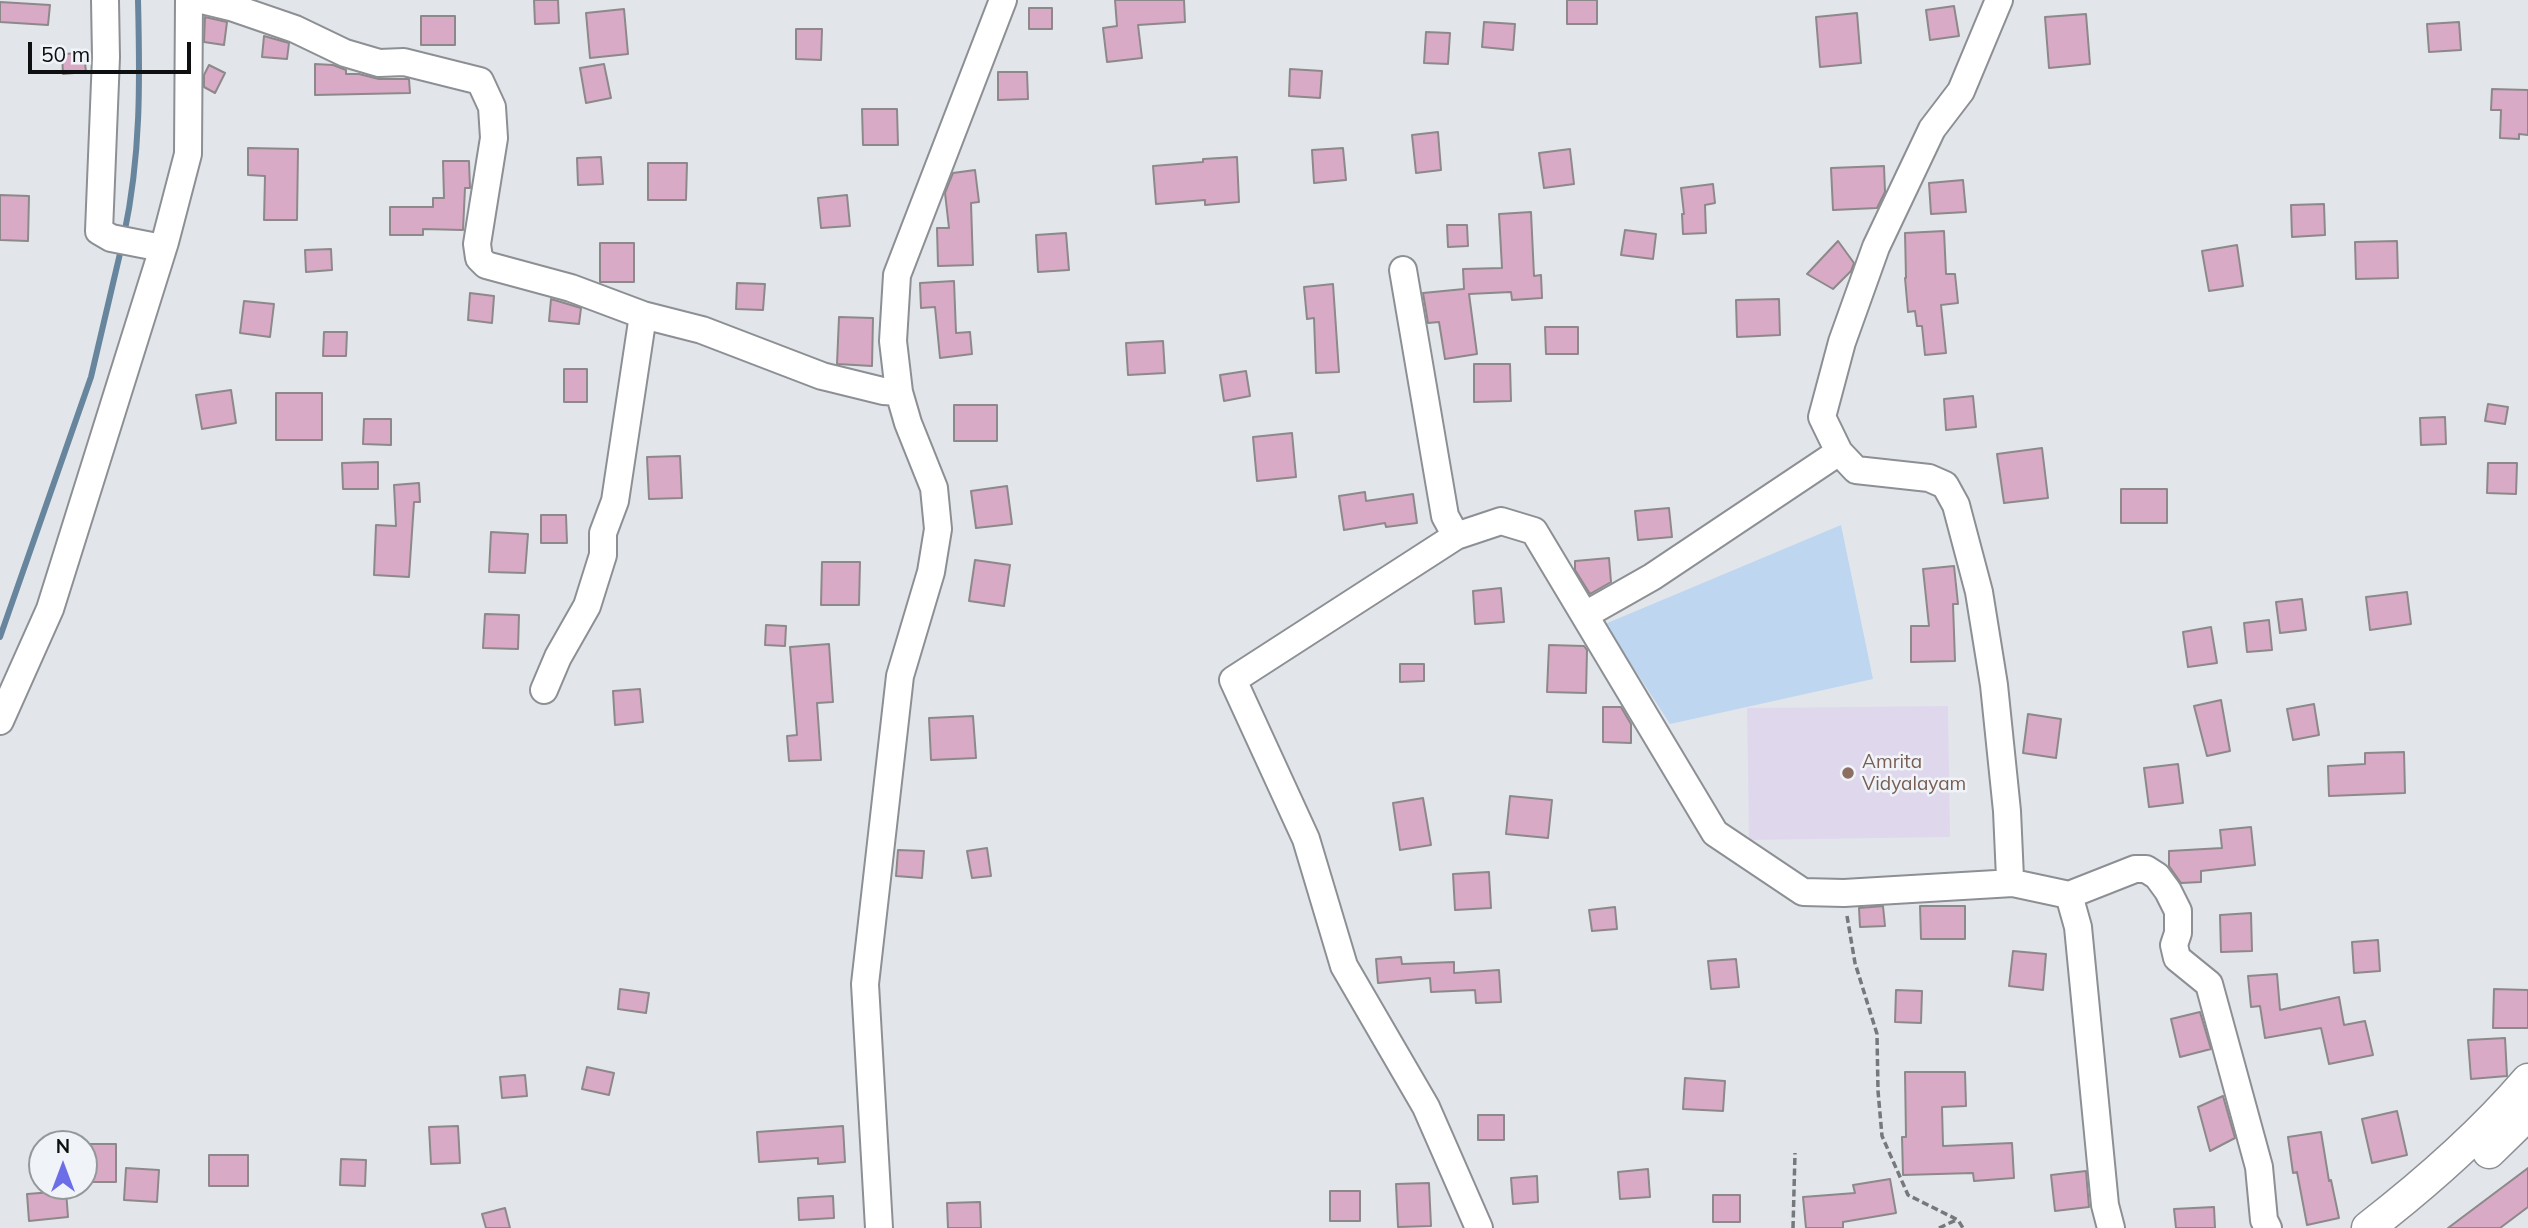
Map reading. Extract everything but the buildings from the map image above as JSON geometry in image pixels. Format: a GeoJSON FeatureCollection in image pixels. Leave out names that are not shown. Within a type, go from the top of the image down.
{"type":"FeatureCollection","features":[{"type":"Feature","properties":{"kind":"main road"},"geometry":{"type":"LineString","coordinates":[[2368,1228],[2458,1154],[2528,1080]]}},
{"type":"Feature","properties":{"kind":"main road"},"geometry":{"type":"LineString","coordinates":[[2399,1228],[2468,1173],[2528,1114]]}},
{"type":"Feature","properties":{"kind":"street"},"geometry":{"type":"LineString","coordinates":[[105,0],[106,57],[99,231],[111,238],[155,246]]}},
{"type":"Feature","properties":{"kind":"street"},"geometry":{"type":"LineString","coordinates":[[0,721],[50,609],[155,246],[188,155],[189,0]]}},
{"type":"Feature","properties":{"kind":"street"},"geometry":{"type":"LineString","coordinates":[[202,0],[295,29],[345,53],[379,63],[404,62],[480,81],[492,107],[494,138],[486,200],[479,224],[478,258],[486,265],[571,288],[643,315],[702,330],[822,376],[883,391],[899,392]]}},
{"type":"Feature","properties":{"kind":"street"},"geometry":{"type":"LineString","coordinates":[[878,1228],[865,984],[900,676],[931,572],[938,529],[934,488],[908,423],[899,392],[893,341],[897,275],[1003,0]]}},
{"type":"Feature","properties":{"kind":"street"},"geometry":{"type":"LineString","coordinates":[[1999,0],[1961,91],[1932,129],[1876,247],[1842,342],[1822,417],[1839,452],[1856,470],[1929,478],[1945,485],[1956,505],[1979,592],[1994,685],[2007,811],[2008,868],[2013,883]]}},
{"type":"Feature","properties":{"kind":"street"},"geometry":{"type":"LineString","coordinates":[[1403,270],[1445,516],[1456,536]]}},
{"type":"Feature","properties":{"kind":"street"},"geometry":{"type":"LineString","coordinates":[[544,690],[558,657],[587,607],[603,555],[603,533],[615,500],[643,315]]}},
{"type":"Feature","properties":{"kind":"street"},"geometry":{"type":"LineString","coordinates":[[1585,615],[1652,577],[1839,452]]}},
{"type":"Feature","properties":{"kind":"street"},"geometry":{"type":"LineString","coordinates":[[1479,1228],[1426,1108],[1344,966],[1306,839],[1233,680],[1456,536],[1502,521],[1534,531],[1715,833],[1803,892],[1844,893],[2013,883],[2069,895],[2135,869],[2146,869],[2157,876],[2178,911],[2178,933],[2174,945],[2177,958],[2209,984],[2259,1167],[2264,1220],[2268,1228]]}},
{"type":"Feature","properties":{"kind":"street"},"geometry":{"type":"LineString","coordinates":[[2069,895],[2078,927],[2105,1205],[2111,1228]]}},
{"type":"Feature","properties":{"kind":"path"},"geometry":{"type":"LineString","coordinates":[[1844,893],[1854,963],[1877,1034],[1882,1136],[1908,1195],[1958,1220],[1963,1228]]}},
{"type":"Feature","properties":{"kind":"path"},"geometry":{"type":"LineString","coordinates":[[1793,1228],[1795,1153]]}},
{"type":"Feature","properties":{"kind":"path"},"geometry":{"type":"LineString","coordinates":[[1939,1228],[1958,1220]]}},
{"type":"Feature","properties":{"kind":"shaded area"},"geometry":{"type":"Polygon","coordinates":[[[1841,525],[1873,679],[1670,724],[1605,624],[1841,525]]]}},
{"type":"Feature","properties":{"kind":"shaded area","name":"Amrita Vidyalayam"},"geometry":{"type":"Polygon","coordinates":[[[1948,706],[1950,837],[1749,840],[1747,708],[1948,706]]]}},
{"type":"Feature","properties":{"kind":"waterway"},"geometry":{"type":"LineString","coordinates":[[124,235],[136,147],[139,89],[138,0]]}},
{"type":"Feature","properties":{"kind":"waterway"},"geometry":{"type":"LineString","coordinates":[[0,637],[91,377],[122,245]]}},
{"type":"Feature","properties":{"kind":"place","name":"Amrita Vidyalayam"},"geometry":{"type":"Point","coordinates":[1848,773]}}]}
